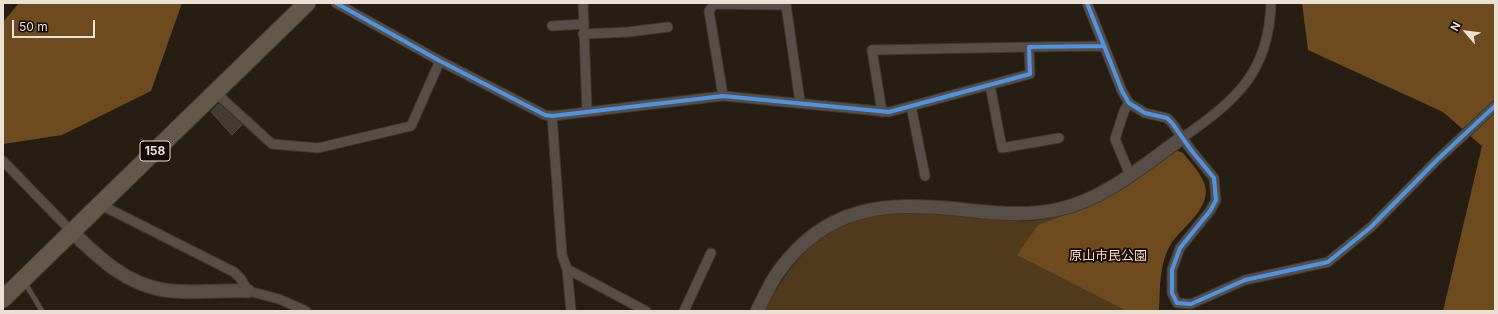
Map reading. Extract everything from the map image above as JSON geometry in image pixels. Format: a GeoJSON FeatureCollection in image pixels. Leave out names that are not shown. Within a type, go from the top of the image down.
{"type":"FeatureCollection","features":[{"type":"Feature","properties":{"kind":"highway","name":"158"},"geometry":{"type":"LineString","coordinates":[[3,299],[307,3]]}},
{"type":"Feature","properties":{"kind":"street"},"geometry":{"type":"LineString","coordinates":[[336,3],[440,61],[545,115],[552,116],[723,96],[800,102],[882,112],[911,106],[1030,74],[1029,47]]}},
{"type":"Feature","properties":{"kind":"street"},"geometry":{"type":"LineString","coordinates":[[583,3],[587,112]]}},
{"type":"Feature","properties":{"kind":"street"},"geometry":{"type":"LineString","coordinates":[[1087,3],[1129,103],[1145,113],[1167,118],[1214,178],[1216,200],[1210,211],[1180,248],[1172,270],[1172,293],[1177,303],[1191,304],[1245,280],[1328,262],[1372,227],[1436,160],[1495,106]]}},
{"type":"Feature","properties":{"kind":"street"},"geometry":{"type":"LineString","coordinates":[[757,311],[778,272],[789,258],[814,235],[844,218],[872,209],[888,207],[924,206],[992,212],[1045,212],[1077,204],[1106,190],[1130,175],[1219,111],[1243,89],[1264,48],[1268,34],[1271,3]]}},
{"type":"Feature","properties":{"kind":"street"},"geometry":{"type":"LineString","coordinates":[[723,96],[709,11],[714,4],[786,5],[800,102]]}},
{"type":"Feature","properties":{"kind":"street"},"geometry":{"type":"LineString","coordinates":[[552,26],[584,24]]}},
{"type":"Feature","properties":{"kind":"street"},"geometry":{"type":"LineString","coordinates":[[584,34],[628,32],[668,27]]}},
{"type":"Feature","properties":{"kind":"street"},"geometry":{"type":"LineString","coordinates":[[882,112],[872,50],[1104,46]]}},
{"type":"Feature","properties":{"kind":"street"},"geometry":{"type":"LineString","coordinates":[[215,92],[272,144],[318,148],[411,126],[440,61]]}},
{"type":"Feature","properties":{"kind":"street"},"geometry":{"type":"LineString","coordinates":[[990,85],[1002,148],[1059,138]]}},
{"type":"Feature","properties":{"kind":"street"},"geometry":{"type":"LineString","coordinates":[[1129,103],[1124,111],[1115,139],[1130,175]]}},
{"type":"Feature","properties":{"kind":"street"},"geometry":{"type":"LineString","coordinates":[[911,106],[925,176]]}},
{"type":"Feature","properties":{"kind":"street"},"geometry":{"type":"LineString","coordinates":[[552,116],[562,255],[567,269],[571,311]]}},
{"type":"Feature","properties":{"kind":"street"},"geometry":{"type":"LineString","coordinates":[[3,162],[72,232],[104,262],[119,273],[149,286],[165,290],[248,291],[280,299],[306,311]]}},
{"type":"Feature","properties":{"kind":"street"},"geometry":{"type":"LineString","coordinates":[[101,205],[234,272],[241,279],[248,291]]}},
{"type":"Feature","properties":{"kind":"street"},"geometry":{"type":"LineString","coordinates":[[684,311],[711,253]]}},
{"type":"Feature","properties":{"kind":"street"},"geometry":{"type":"LineString","coordinates":[[567,269],[646,311]]}},
{"type":"Feature","properties":{"kind":"lane"},"geometry":{"type":"LineString","coordinates":[[23,280],[42,311]]}},
{"type":"Feature","properties":{"kind":"green space"},"geometry":{"type":"Polygon","coordinates":[[[19,3],[182,3],[151,91],[62,135],[3,144],[3,22],[19,3]]]}},
{"type":"Feature","properties":{"kind":"green space"},"geometry":{"type":"Polygon","coordinates":[[[1302,3],[1495,3],[1495,311],[1443,311],[1482,146],[1443,112],[1308,50],[1302,3]]]}},
{"type":"Feature","properties":{"kind":"green space","name":"原山市民公園"},"geometry":{"type":"Polygon","coordinates":[[[1177,151],[1183,153],[1197,171],[1204,183],[1206,191],[1201,208],[1172,242],[1168,250],[1162,267],[1159,311],[765,311],[788,272],[801,256],[816,242],[851,222],[872,216],[895,213],[925,213],[1008,221],[1043,219],[1061,215],[1096,201],[1130,182],[1177,151]]]}},
{"type":"Feature","properties":{"kind":"green space"},"geometry":{"type":"Polygon","coordinates":[[[1177,151],[1183,153],[1197,171],[1204,183],[1206,191],[1201,208],[1172,242],[1168,250],[1162,267],[1159,311],[1127,311],[1017,255],[1038,225],[1091,205],[1129,183],[1177,151]]]}},
{"type":"Feature","properties":{"kind":"building"},"geometry":{"type":"Polygon","coordinates":[[[219,104],[242,125],[232,135],[211,112],[219,104]]]}},
{"type":"Feature","properties":{"kind":"cycle path"},"geometry":{"type":"LineString","coordinates":[[336,3],[440,61],[545,115],[552,116],[723,96],[889,112],[1030,74],[1029,47],[1104,46]]}},
{"type":"Feature","properties":{"kind":"cycle path"},"geometry":{"type":"LineString","coordinates":[[1087,3],[1122,91],[1129,103],[1145,113],[1167,118],[1214,178],[1216,200],[1210,211],[1180,248],[1172,270],[1172,293],[1177,303],[1191,304],[1245,280],[1328,262],[1371,227],[1437,160],[1495,106]]}}]}
